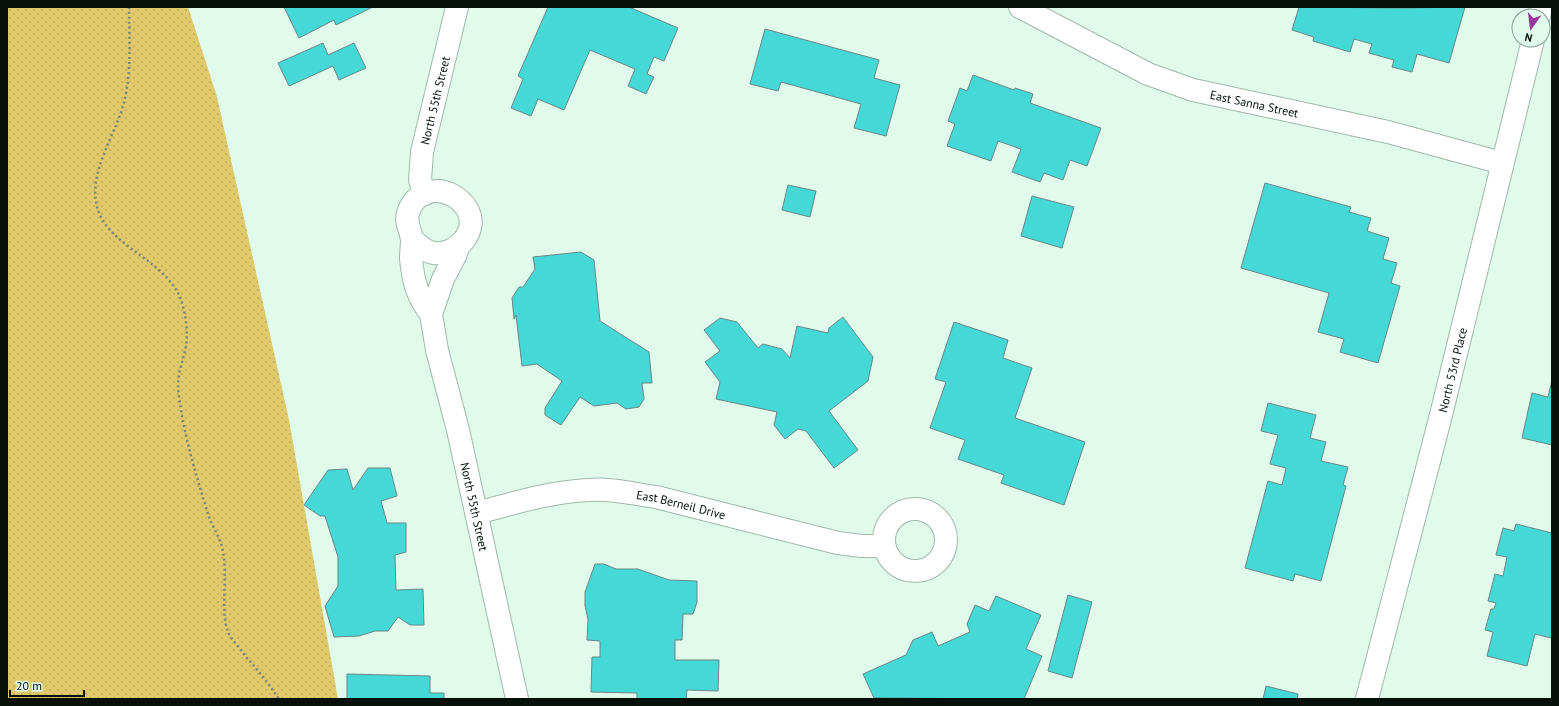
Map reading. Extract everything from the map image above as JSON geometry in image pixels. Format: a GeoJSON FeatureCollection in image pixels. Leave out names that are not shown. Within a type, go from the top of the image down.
{"type":"FeatureCollection","features":[{"type":"Feature","properties":{"kind":"street","name":"North 55th Street"},"geometry":{"type":"LineString","coordinates":[[425,194],[420,180],[422,152],[456,7]]}},
{"type":"Feature","properties":{"kind":"street","name":"East Sanna Street"},"geometry":{"type":"LineString","coordinates":[[1020,7],[1148,74],[1193,90],[1388,132],[1502,162]]}},
{"type":"Feature","properties":{"kind":"street","name":"North 53rd Place"},"geometry":{"type":"LineString","coordinates":[[1367,699],[1440,419],[1531,48]]}},
{"type":"Feature","properties":{"kind":"street","name":"North 55th Street"},"geometry":{"type":"LineString","coordinates":[[431,314],[443,280],[458,247],[466,237],[470,225],[468,212],[461,201],[450,193],[438,190],[425,194],[414,202],[408,213],[407,226],[412,239],[411,258],[414,278],[420,299],[431,314],[437,350],[458,430],[517,699]]}},
{"type":"Feature","properties":{"kind":"street"},"geometry":{"type":"LineString","coordinates":[[412,239],[421,248],[433,253],[446,253],[458,247]]}},
{"type":"Feature","properties":{"kind":"street","name":"East Berneil Drive"},"geometry":{"type":"LineString","coordinates":[[477,513],[548,494],[590,490],[625,492],[656,497],[838,543],[862,546],[884,546]]}},
{"type":"Feature","properties":{"kind":"path"},"geometry":{"type":"LineString","coordinates":[[129,7],[128,71],[125,100],[116,128],[101,163],[97,192],[97,207],[102,219],[112,232],[149,260],[166,276],[178,295],[184,313],[186,332],[185,350],[179,368],[177,383],[189,451],[209,517],[219,537],[223,552],[228,632],[278,699]]}},
{"type":"Feature","properties":{"kind":"shaded area"},"geometry":{"type":"Polygon","coordinates":[[[7,7],[188,7],[217,97],[289,420],[338,699],[7,699],[7,7]]]}},
{"type":"Feature","properties":{"kind":"building"},"geometry":{"type":"Polygon","coordinates":[[[284,7],[373,7],[336,25],[334,20],[299,38],[284,7]]]}},
{"type":"Feature","properties":{"kind":"building"},"geometry":{"type":"Polygon","coordinates":[[[548,7],[629,7],[678,28],[664,61],[654,57],[647,74],[654,77],[646,94],[628,86],[635,69],[590,50],[564,110],[538,99],[531,116],[511,108],[523,79],[518,76],[548,7]]]}},
{"type":"Feature","properties":{"kind":"building"},"geometry":{"type":"Polygon","coordinates":[[[1299,7],[1465,7],[1449,63],[1417,54],[1412,72],[1392,67],[1394,60],[1369,53],[1372,44],[1354,39],[1350,52],[1313,41],[1314,37],[1292,30],[1299,7]]]}},
{"type":"Feature","properties":{"kind":"building"},"geometry":{"type":"Polygon","coordinates":[[[765,29],[879,60],[874,78],[900,85],[886,136],[854,128],[861,104],[781,82],[778,91],[750,84],[765,29]]]}},
{"type":"Feature","properties":{"kind":"building"},"geometry":{"type":"Polygon","coordinates":[[[323,43],[328,55],[354,43],[366,68],[339,80],[333,66],[289,86],[278,63],[323,43]]]}},
{"type":"Feature","properties":{"kind":"building"},"geometry":{"type":"Polygon","coordinates":[[[973,75],[1014,90],[1015,88],[1033,94],[1030,103],[1101,128],[1087,166],[1070,160],[1063,180],[1044,173],[1040,182],[1012,172],[1021,149],[998,141],[991,161],[947,146],[955,124],[948,121],[960,88],[967,91],[973,75]]]}},
{"type":"Feature","properties":{"kind":"building"},"geometry":{"type":"Polygon","coordinates":[[[1265,183],[1351,207],[1349,212],[1371,218],[1367,231],[1389,238],[1383,259],[1397,263],[1391,283],[1400,286],[1378,363],[1340,352],[1344,339],[1318,332],[1329,293],[1241,268],[1265,183]]]}},
{"type":"Feature","properties":{"kind":"building"},"geometry":{"type":"Polygon","coordinates":[[[788,185],[816,191],[810,217],[782,210],[788,185]]]}},
{"type":"Feature","properties":{"kind":"building"},"geometry":{"type":"Polygon","coordinates":[[[1032,196],[1074,207],[1062,248],[1021,236],[1032,196]]]}},
{"type":"Feature","properties":{"kind":"building"},"geometry":{"type":"Polygon","coordinates":[[[581,252],[594,260],[600,321],[649,352],[652,383],[642,383],[644,399],[639,407],[626,409],[617,403],[594,406],[580,397],[561,425],[545,415],[545,408],[562,381],[537,364],[522,366],[516,315],[514,319],[512,298],[519,287],[523,287],[535,269],[533,257],[581,252]]]}},
{"type":"Feature","properties":{"kind":"building"},"geometry":{"type":"Polygon","coordinates":[[[843,317],[873,357],[868,381],[829,411],[858,450],[834,468],[806,431],[798,429],[785,439],[774,425],[777,412],[716,399],[720,382],[705,362],[720,351],[704,330],[720,318],[737,322],[758,348],[763,344],[782,349],[790,358],[797,326],[828,333],[829,328],[843,317]]]}},
{"type":"Feature","properties":{"kind":"building"},"geometry":{"type":"Polygon","coordinates":[[[954,322],[1008,340],[1003,358],[1032,368],[1015,418],[1085,442],[1064,505],[1001,483],[1004,475],[958,459],[965,440],[930,428],[946,382],[935,379],[954,322]]]}},
{"type":"Feature","properties":{"kind":"building"},"geometry":{"type":"Polygon","coordinates":[[[1552,380],[1552,445],[1522,438],[1532,393],[1548,397],[1552,380]]]}},
{"type":"Feature","properties":{"kind":"building"},"geometry":{"type":"Polygon","coordinates":[[[1268,403],[1316,415],[1310,438],[1326,442],[1321,461],[1348,467],[1343,485],[1346,486],[1321,581],[1295,574],[1293,581],[1245,568],[1268,481],[1282,485],[1286,468],[1270,464],[1278,435],[1261,431],[1268,403]]]}},
{"type":"Feature","properties":{"kind":"building"},"geometry":{"type":"Polygon","coordinates":[[[368,468],[390,468],[397,496],[381,501],[387,523],[406,523],[406,552],[395,555],[396,590],[423,589],[424,625],[410,625],[398,617],[388,631],[375,631],[359,636],[334,637],[325,606],[338,586],[338,557],[325,516],[320,516],[304,505],[328,470],[347,469],[353,490],[368,468]]]}},
{"type":"Feature","properties":{"kind":"building"},"geometry":{"type":"Polygon","coordinates":[[[1516,524],[1552,533],[1552,636],[1551,638],[1535,634],[1527,666],[1487,656],[1493,632],[1485,630],[1491,609],[1494,609],[1496,603],[1488,601],[1495,574],[1503,576],[1507,557],[1496,555],[1503,528],[1514,531],[1516,524]]]}},
{"type":"Feature","properties":{"kind":"building"},"geometry":{"type":"Polygon","coordinates":[[[595,564],[604,564],[616,569],[638,569],[669,580],[697,581],[697,602],[693,614],[683,614],[682,640],[675,640],[675,660],[719,660],[718,691],[687,690],[686,699],[637,699],[637,693],[591,692],[592,657],[600,657],[600,641],[587,640],[588,619],[585,606],[585,592],[595,564]]]}},
{"type":"Feature","properties":{"kind":"building"},"geometry":{"type":"Polygon","coordinates":[[[1068,595],[1092,602],[1072,678],[1048,671],[1068,595]]]}},
{"type":"Feature","properties":{"kind":"building"},"geometry":{"type":"Polygon","coordinates":[[[996,596],[1041,615],[1026,649],[1042,656],[1024,699],[874,698],[863,674],[906,655],[913,640],[932,632],[938,646],[970,632],[967,624],[975,605],[989,611],[996,596]]]}},
{"type":"Feature","properties":{"kind":"building"},"geometry":{"type":"Polygon","coordinates":[[[347,674],[430,676],[430,693],[444,693],[444,699],[347,699],[347,674]]]}},
{"type":"Feature","properties":{"kind":"building"},"geometry":{"type":"Polygon","coordinates":[[[1266,686],[1298,694],[1297,699],[1263,699],[1266,686]]]}}]}
